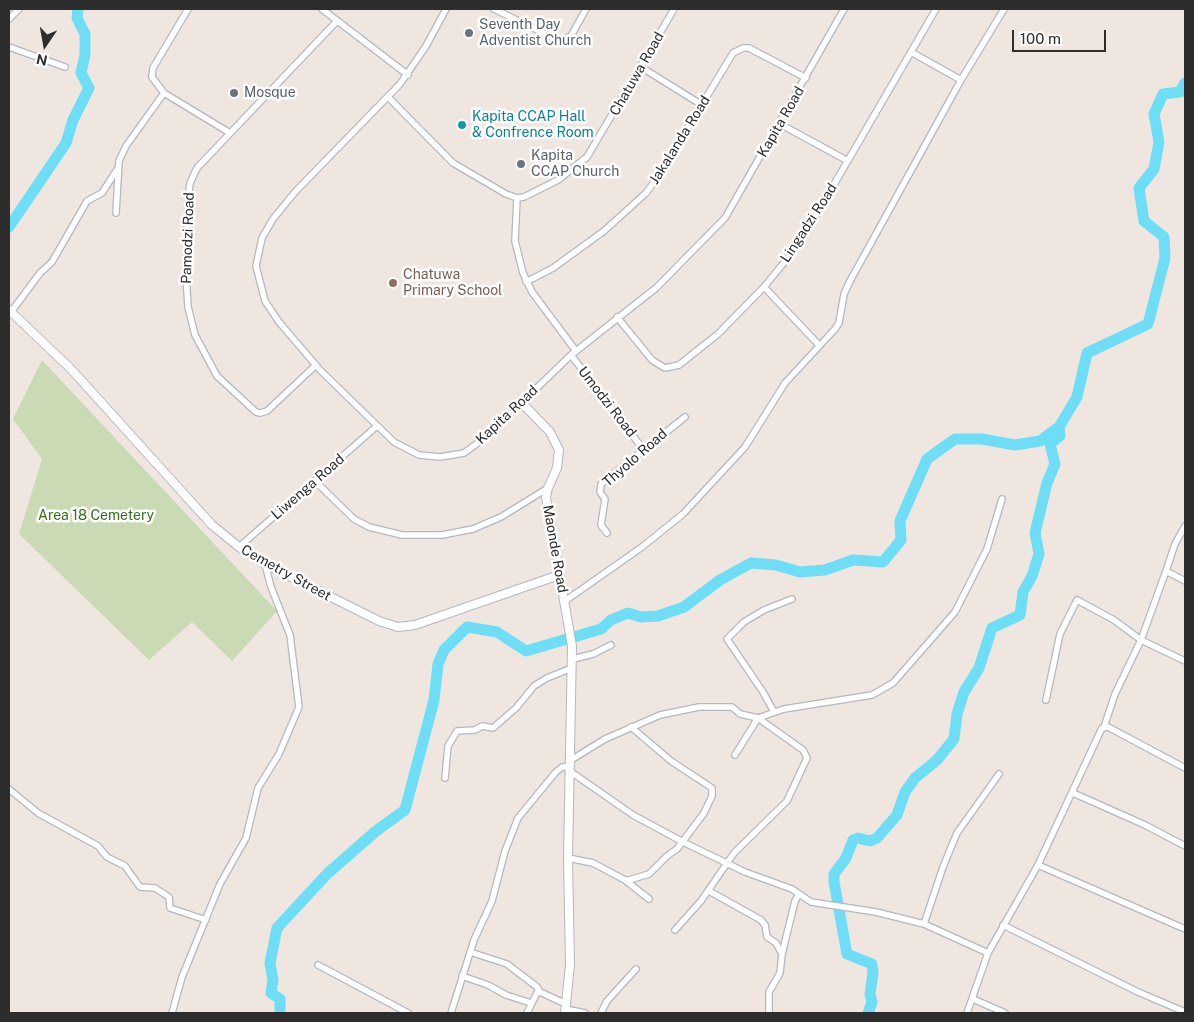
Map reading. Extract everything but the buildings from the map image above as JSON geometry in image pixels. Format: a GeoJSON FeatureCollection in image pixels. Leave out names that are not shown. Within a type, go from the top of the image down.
{"type":"FeatureCollection","features":[{"type":"Feature","properties":{"kind":"street"},"geometry":{"type":"LineString","coordinates":[[9,19],[19,9]]}},
{"type":"Feature","properties":{"kind":"street"},"geometry":{"type":"LineString","coordinates":[[188,9],[151,72],[154,82],[164,93],[230,133]]}},
{"type":"Feature","properties":{"kind":"street"},"geometry":{"type":"LineString","coordinates":[[322,9],[408,75]]}},
{"type":"Feature","properties":{"kind":"street","name":"Kapita Road"},"geometry":{"type":"LineString","coordinates":[[446,9],[408,75],[295,192],[273,219],[262,238],[256,266],[265,301],[279,322],[316,365],[376,426],[409,451],[430,457],[452,456],[464,453],[474,446],[573,353],[656,288],[725,218],[844,9]]}},
{"type":"Feature","properties":{"kind":"street"},"geometry":{"type":"LineString","coordinates":[[494,9],[560,41],[571,36],[586,9]]}},
{"type":"Feature","properties":{"kind":"street","name":"Chatuwa Road"},"geometry":{"type":"LineString","coordinates":[[517,198],[524,197],[558,180],[587,157],[674,9]]}},
{"type":"Feature","properties":{"kind":"street","name":"Lingadzi Road"},"geometry":{"type":"LineString","coordinates":[[617,317],[658,365],[672,367],[707,344],[764,287],[800,243],[936,9]]}},
{"type":"Feature","properties":{"kind":"street"},"geometry":{"type":"LineString","coordinates":[[565,601],[642,547],[683,514],[745,447],[780,390],[839,323],[846,290],[961,80],[1004,9]]}},
{"type":"Feature","properties":{"kind":"street","name":"Pamodzi Road"},"geometry":{"type":"LineString","coordinates":[[316,365],[267,411],[256,412],[217,376],[195,335],[186,291],[189,187],[197,168],[338,21]]}},
{"type":"Feature","properties":{"kind":"street"},"geometry":{"type":"LineString","coordinates":[[9,47],[65,67]]}},
{"type":"Feature","properties":{"kind":"street","name":"Jakalanda Road"},"geometry":{"type":"LineString","coordinates":[[526,282],[553,268],[604,231],[646,193],[660,174],[729,57],[743,48],[755,50],[806,78]]}},
{"type":"Feature","properties":{"kind":"street"},"geometry":{"type":"LineString","coordinates":[[911,52],[961,80]]}},
{"type":"Feature","properties":{"kind":"street"},"geometry":{"type":"LineString","coordinates":[[641,67],[702,105]]}},
{"type":"Feature","properties":{"kind":"street"},"geometry":{"type":"LineString","coordinates":[[10,311],[40,273],[52,262],[87,201],[102,193],[118,168],[126,146],[164,93]]}},
{"type":"Feature","properties":{"kind":"street"},"geometry":{"type":"LineString","coordinates":[[388,97],[453,163],[506,194],[517,198],[515,241],[526,282]]}},
{"type":"Feature","properties":{"kind":"street"},"geometry":{"type":"LineString","coordinates":[[780,124],[848,161]]}},
{"type":"Feature","properties":{"kind":"street"},"geometry":{"type":"LineString","coordinates":[[116,213],[118,168]]}},
{"type":"Feature","properties":{"kind":"street","name":"Umodzi Road"},"geometry":{"type":"LineString","coordinates":[[526,282],[573,353],[643,449]]}},
{"type":"Feature","properties":{"kind":"street"},"geometry":{"type":"LineString","coordinates":[[764,287],[819,345]]}},
{"type":"Feature","properties":{"kind":"street","name":"Cemetry Street"},"geometry":{"type":"LineString","coordinates":[[10,311],[71,369],[212,525],[239,547],[266,564],[379,621],[398,626],[415,625],[559,575]]}},
{"type":"Feature","properties":{"kind":"street","name":"Maonde Road"},"geometry":{"type":"LineString","coordinates":[[521,402],[550,432],[557,444],[558,464],[546,497],[569,621],[573,659],[568,858],[570,958],[565,1009]]}},
{"type":"Feature","properties":{"kind":"street","name":"Thyolo Road"},"geometry":{"type":"LineString","coordinates":[[607,533],[601,525],[605,499],[600,492],[602,484],[685,417]]}},
{"type":"Feature","properties":{"kind":"street","name":"Liwenga Road"},"geometry":{"type":"LineString","coordinates":[[239,547],[376,426]]}},
{"type":"Feature","properties":{"kind":"street"},"geometry":{"type":"LineString","coordinates":[[315,481],[354,519],[369,527],[402,535],[442,534],[473,529],[501,517],[548,488]]}},
{"type":"Feature","properties":{"kind":"street"},"geometry":{"type":"LineString","coordinates":[[735,756],[758,718],[774,712],[872,695],[893,683],[955,612],[990,541],[1002,499]]}},
{"type":"Feature","properties":{"kind":"street"},"geometry":{"type":"LineString","coordinates":[[967,1013],[988,953],[1038,865],[1073,793],[1096,738],[1104,727],[1121,680],[1141,640],[1175,544],[1185,526]]}},
{"type":"Feature","properties":{"kind":"street"},"geometry":{"type":"LineString","coordinates":[[172,1013],[182,977],[220,884],[246,838],[258,788],[279,754],[299,708],[290,635],[271,587],[266,564]]}},
{"type":"Feature","properties":{"kind":"street"},"geometry":{"type":"LineString","coordinates":[[1166,571],[1185,581]]}},
{"type":"Feature","properties":{"kind":"street"},"geometry":{"type":"LineString","coordinates":[[774,712],[727,638],[744,622],[764,610],[792,599]]}},
{"type":"Feature","properties":{"kind":"street"},"geometry":{"type":"LineString","coordinates":[[1046,700],[1060,634],[1075,601],[1079,600],[1114,620],[1141,640],[1185,661]]}},
{"type":"Feature","properties":{"kind":"street"},"geometry":{"type":"LineString","coordinates":[[573,659],[593,654],[610,645]]}},
{"type":"Feature","properties":{"kind":"street"},"geometry":{"type":"LineString","coordinates":[[444,778],[448,746],[458,731],[475,730],[482,726],[493,728],[516,708],[534,686],[547,678],[572,668]]}},
{"type":"Feature","properties":{"kind":"street"},"geometry":{"type":"LineString","coordinates":[[450,1013],[470,952],[492,901],[506,851],[518,818],[555,772],[562,767],[571,766],[605,739],[652,718],[710,706],[732,707],[740,714],[758,718],[803,750],[807,758],[787,801],[738,848],[726,863],[709,891],[680,926],[674,930]]}},
{"type":"Feature","properties":{"kind":"street"},"geometry":{"type":"LineString","coordinates":[[624,880],[649,874],[683,842],[704,813],[712,796],[712,788],[670,761],[631,727]]}},
{"type":"Feature","properties":{"kind":"street"},"geometry":{"type":"LineString","coordinates":[[1104,727],[1185,768]]}},
{"type":"Feature","properties":{"kind":"street"},"geometry":{"type":"LineString","coordinates":[[571,766],[633,815],[726,863],[792,889],[820,905],[833,905],[876,912],[924,924],[988,953]]}},
{"type":"Feature","properties":{"kind":"street"},"geometry":{"type":"LineString","coordinates":[[924,924],[943,867],[957,834],[999,774]]}},
{"type":"Feature","properties":{"kind":"street"},"geometry":{"type":"LineString","coordinates":[[9,789],[38,813],[98,846],[107,857],[125,866],[140,887],[155,888],[169,897],[170,908],[206,920]]}},
{"type":"Feature","properties":{"kind":"street"},"geometry":{"type":"LineString","coordinates":[[1073,793],[1145,825],[1185,846]]}},
{"type":"Feature","properties":{"kind":"street"},"geometry":{"type":"LineString","coordinates":[[568,858],[593,863],[624,880],[648,899]]}},
{"type":"Feature","properties":{"kind":"street"},"geometry":{"type":"LineString","coordinates":[[1038,865],[1185,929]]}},
{"type":"Feature","properties":{"kind":"street"},"geometry":{"type":"LineString","coordinates":[[709,891],[761,920],[765,925],[767,937],[776,943],[782,954]]}},
{"type":"Feature","properties":{"kind":"street"},"geometry":{"type":"LineString","coordinates":[[769,1013],[769,992],[780,973],[782,954],[795,901],[799,894]]}},
{"type":"Feature","properties":{"kind":"street"},"geometry":{"type":"LineString","coordinates":[[1003,925],[1138,992],[1185,1012]]}},
{"type":"Feature","properties":{"kind":"street"},"geometry":{"type":"LineString","coordinates":[[470,952],[507,964],[537,987],[540,992],[565,1009],[585,1013]]}},
{"type":"Feature","properties":{"kind":"street"},"geometry":{"type":"LineString","coordinates":[[318,965],[408,1013]]}},
{"type":"Feature","properties":{"kind":"street"},"geometry":{"type":"LineString","coordinates":[[601,1013],[607,1001],[636,969]]}},
{"type":"Feature","properties":{"kind":"street"},"geometry":{"type":"LineString","coordinates":[[462,976],[488,984],[506,995],[531,1003]]}},
{"type":"Feature","properties":{"kind":"street"},"geometry":{"type":"LineString","coordinates":[[528,1013],[536,993],[540,992]]}},
{"type":"Feature","properties":{"kind":"street"},"geometry":{"type":"LineString","coordinates":[[973,999],[1005,1013]]}},
{"type":"Feature","properties":{"kind":"green space","name":"Area 18 Cemetery"},"geometry":{"type":"Polygon","coordinates":[[[42,360],[277,611],[232,661],[192,622],[149,660],[19,534],[42,459],[13,419],[42,360]]]}},
{"type":"Feature","properties":{"kind":"waterway"},"geometry":{"type":"LineString","coordinates":[[9,227],[66,143],[73,120],[89,88],[81,73],[85,55],[85,34],[77,18],[78,9]]}},
{"type":"Feature","properties":{"kind":"waterway"},"geometry":{"type":"LineString","coordinates":[[280,1013],[280,999],[271,993],[273,980],[270,963],[277,928],[327,874],[376,831],[405,810],[434,700],[438,664],[444,650],[467,627],[497,632],[526,651],[601,629],[611,620],[628,613],[641,617],[658,616],[684,607],[720,580],[751,563],[776,565],[800,572],[825,570],[853,560],[883,562],[901,540],[900,521],[927,459],[955,439],[982,439],[1015,445],[1040,441],[1059,427],[1077,397],[1087,353],[1148,324],[1165,258],[1164,237],[1144,221],[1139,188],[1154,169],[1159,142],[1154,114],[1163,94],[1180,92],[1185,83]]}},
{"type":"Feature","properties":{"kind":"waterway"},"geometry":{"type":"LineString","coordinates":[[868,1013],[872,1002],[870,994],[873,973],[872,964],[847,954],[834,874],[846,858],[853,840],[858,838],[870,841],[877,838],[897,815],[905,792],[915,778],[937,760],[954,739],[957,714],[964,692],[979,668],[992,628],[1020,615],[1023,592],[1032,576],[1039,554],[1035,533],[1047,483],[1055,464],[1050,444],[1060,436],[1059,428]]}},
{"type":"Feature","properties":{"kind":"place","name":"Seventh Day Adventist Church"},"geometry":{"type":"Point","coordinates":[469,33]}},
{"type":"Feature","properties":{"kind":"place","name":"Mosque"},"geometry":{"type":"Point","coordinates":[234,93]}},
{"type":"Feature","properties":{"kind":"place","name":"Kapita CCAP Hall & Confrence Room"},"geometry":{"type":"Point","coordinates":[462,125]}},
{"type":"Feature","properties":{"kind":"place","name":"Kapita CCAP Church"},"geometry":{"type":"Point","coordinates":[521,164]}},
{"type":"Feature","properties":{"kind":"place","name":"Chatuwa Primary School"},"geometry":{"type":"Point","coordinates":[393,283]}}]}
